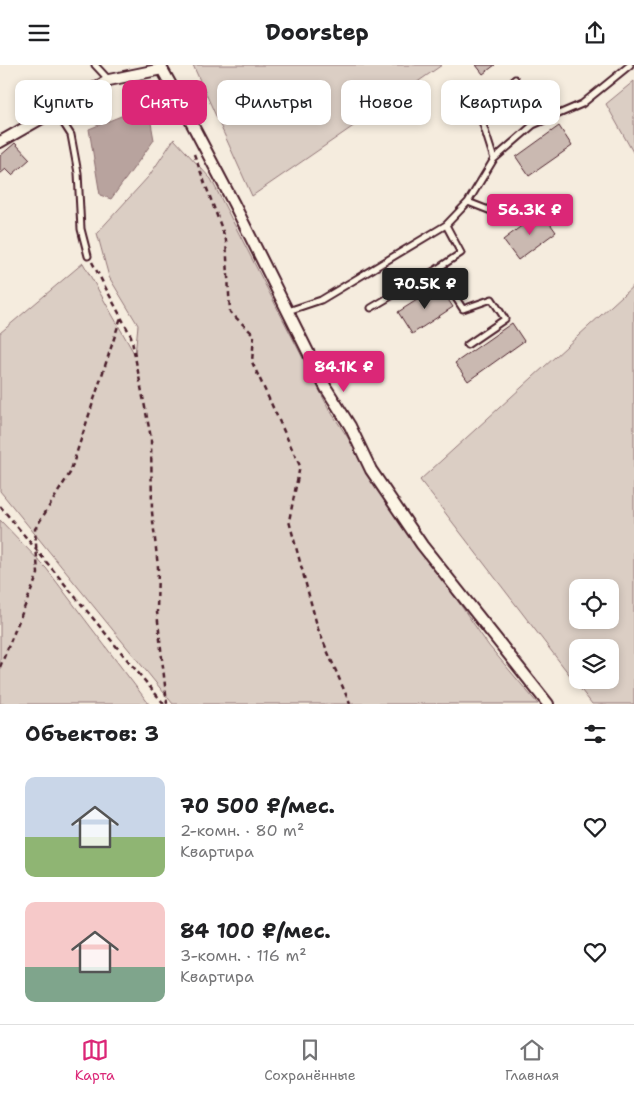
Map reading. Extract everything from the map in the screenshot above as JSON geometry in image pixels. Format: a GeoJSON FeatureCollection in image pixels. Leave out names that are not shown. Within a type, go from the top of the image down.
{"type":"FeatureCollection","features":[{"type":"Feature","properties":{"kind":"street"},"geometry":{"type":"LineString","coordinates":[[109,80],[161,67],[234,204],[326,388],[350,426],[371,470],[422,545],[548,704]]}},
{"type":"Feature","properties":{"kind":"street"},"geometry":{"type":"LineString","coordinates":[[0,141],[28,125]]}},
{"type":"Feature","properties":{"kind":"lane"},"geometry":{"type":"LineString","coordinates":[[95,65],[109,80]]}},
{"type":"Feature","properties":{"kind":"lane"},"geometry":{"type":"LineString","coordinates":[[287,311],[321,300],[446,225],[468,202],[494,159],[533,125],[582,104],[630,65]]}},
{"type":"Feature","properties":{"kind":"lane"},"geometry":{"type":"LineString","coordinates":[[494,159],[479,112],[516,79]]}},
{"type":"Feature","properties":{"kind":"lane"},"geometry":{"type":"LineString","coordinates":[[65,125],[71,135],[78,173],[81,229],[88,256]]}},
{"type":"Feature","properties":{"kind":"lane"},"geometry":{"type":"LineString","coordinates":[[468,202],[509,218]]}},
{"type":"Feature","properties":{"kind":"lane"},"geometry":{"type":"LineString","coordinates":[[371,308],[461,253],[446,225]]}},
{"type":"Feature","properties":{"kind":"lane"},"geometry":{"type":"LineString","coordinates":[[437,269],[463,309],[492,299],[505,319],[467,345]]}},
{"type":"Feature","properties":{"kind":"path"},"geometry":{"type":"LineString","coordinates":[[192,150],[226,240],[230,311],[254,335],[252,362],[300,466],[289,521],[318,629],[350,704]]}},
{"type":"Feature","properties":{"kind":"path"},"geometry":{"type":"LineString","coordinates":[[88,256],[131,336],[152,437],[152,512],[158,567],[157,612],[166,704]]}},
{"type":"Feature","properties":{"kind":"path"},"geometry":{"type":"LineString","coordinates":[[0,667],[38,574],[36,529],[70,473],[120,317]]}},
{"type":"Feature","properties":{"kind":"path"},"geometry":{"type":"LineString","coordinates":[[0,506],[166,704]]}},
{"type":"Feature","properties":{"kind":"shaded area"},"geometry":{"type":"Polygon","coordinates":[[[193,65],[442,65],[420,80],[341,80],[341,125],[355,125],[252,196],[220,125],[331,125],[331,80],[217,80],[217,118],[207,96],[207,80],[200,80],[193,65]]]}},
{"type":"Feature","properties":{"kind":"shaded area"},"geometry":{"type":"Polygon","coordinates":[[[634,81],[634,154],[606,104],[634,81]]]}},
{"type":"Feature","properties":{"kind":"shaded area"},"geometry":{"type":"Polygon","coordinates":[[[122,116],[122,125],[151,125],[154,140],[111,199],[100,195],[89,129],[99,125],[112,125],[112,120],[122,116]]]}},
{"type":"Feature","properties":{"kind":"shaded area"},"geometry":{"type":"Polygon","coordinates":[[[174,139],[211,179],[329,409],[412,535],[489,646],[538,704],[173,704],[0,491],[0,333],[83,263],[135,355],[138,325],[109,277],[97,233],[149,176],[174,139]]]}},
{"type":"Feature","properties":{"kind":"shaded area"},"geometry":{"type":"Polygon","coordinates":[[[634,285],[634,704],[592,704],[580,689],[619,689],[619,639],[569,639],[569,674],[420,480],[634,285]]]}},
{"type":"Feature","properties":{"kind":"shaded area"},"geometry":{"type":"Polygon","coordinates":[[[0,520],[46,568],[149,704],[0,704],[0,520]]]}},
{"type":"Feature","properties":{"kind":"building"},"geometry":{"type":"Polygon","coordinates":[[[476,65],[495,65],[483,74],[476,65]]]}},
{"type":"Feature","properties":{"kind":"building"},"geometry":{"type":"Polygon","coordinates":[[[559,126],[572,146],[529,176],[516,157],[559,126]]]}},
{"type":"Feature","properties":{"kind":"building"},"geometry":{"type":"Polygon","coordinates":[[[15,143],[30,159],[12,175],[6,169],[0,174],[0,156],[15,143]]]}},
{"type":"Feature","properties":{"kind":"building"},"geometry":{"type":"Polygon","coordinates":[[[541,211],[556,232],[518,260],[503,240],[541,211]]]}},
{"type":"Feature","properties":{"kind":"building"},"geometry":{"type":"Polygon","coordinates":[[[439,286],[453,307],[412,334],[398,312],[439,286]]]}},
{"type":"Feature","properties":{"kind":"building"},"geometry":{"type":"Polygon","coordinates":[[[512,323],[524,341],[468,381],[455,363],[512,323]]]}}]}
